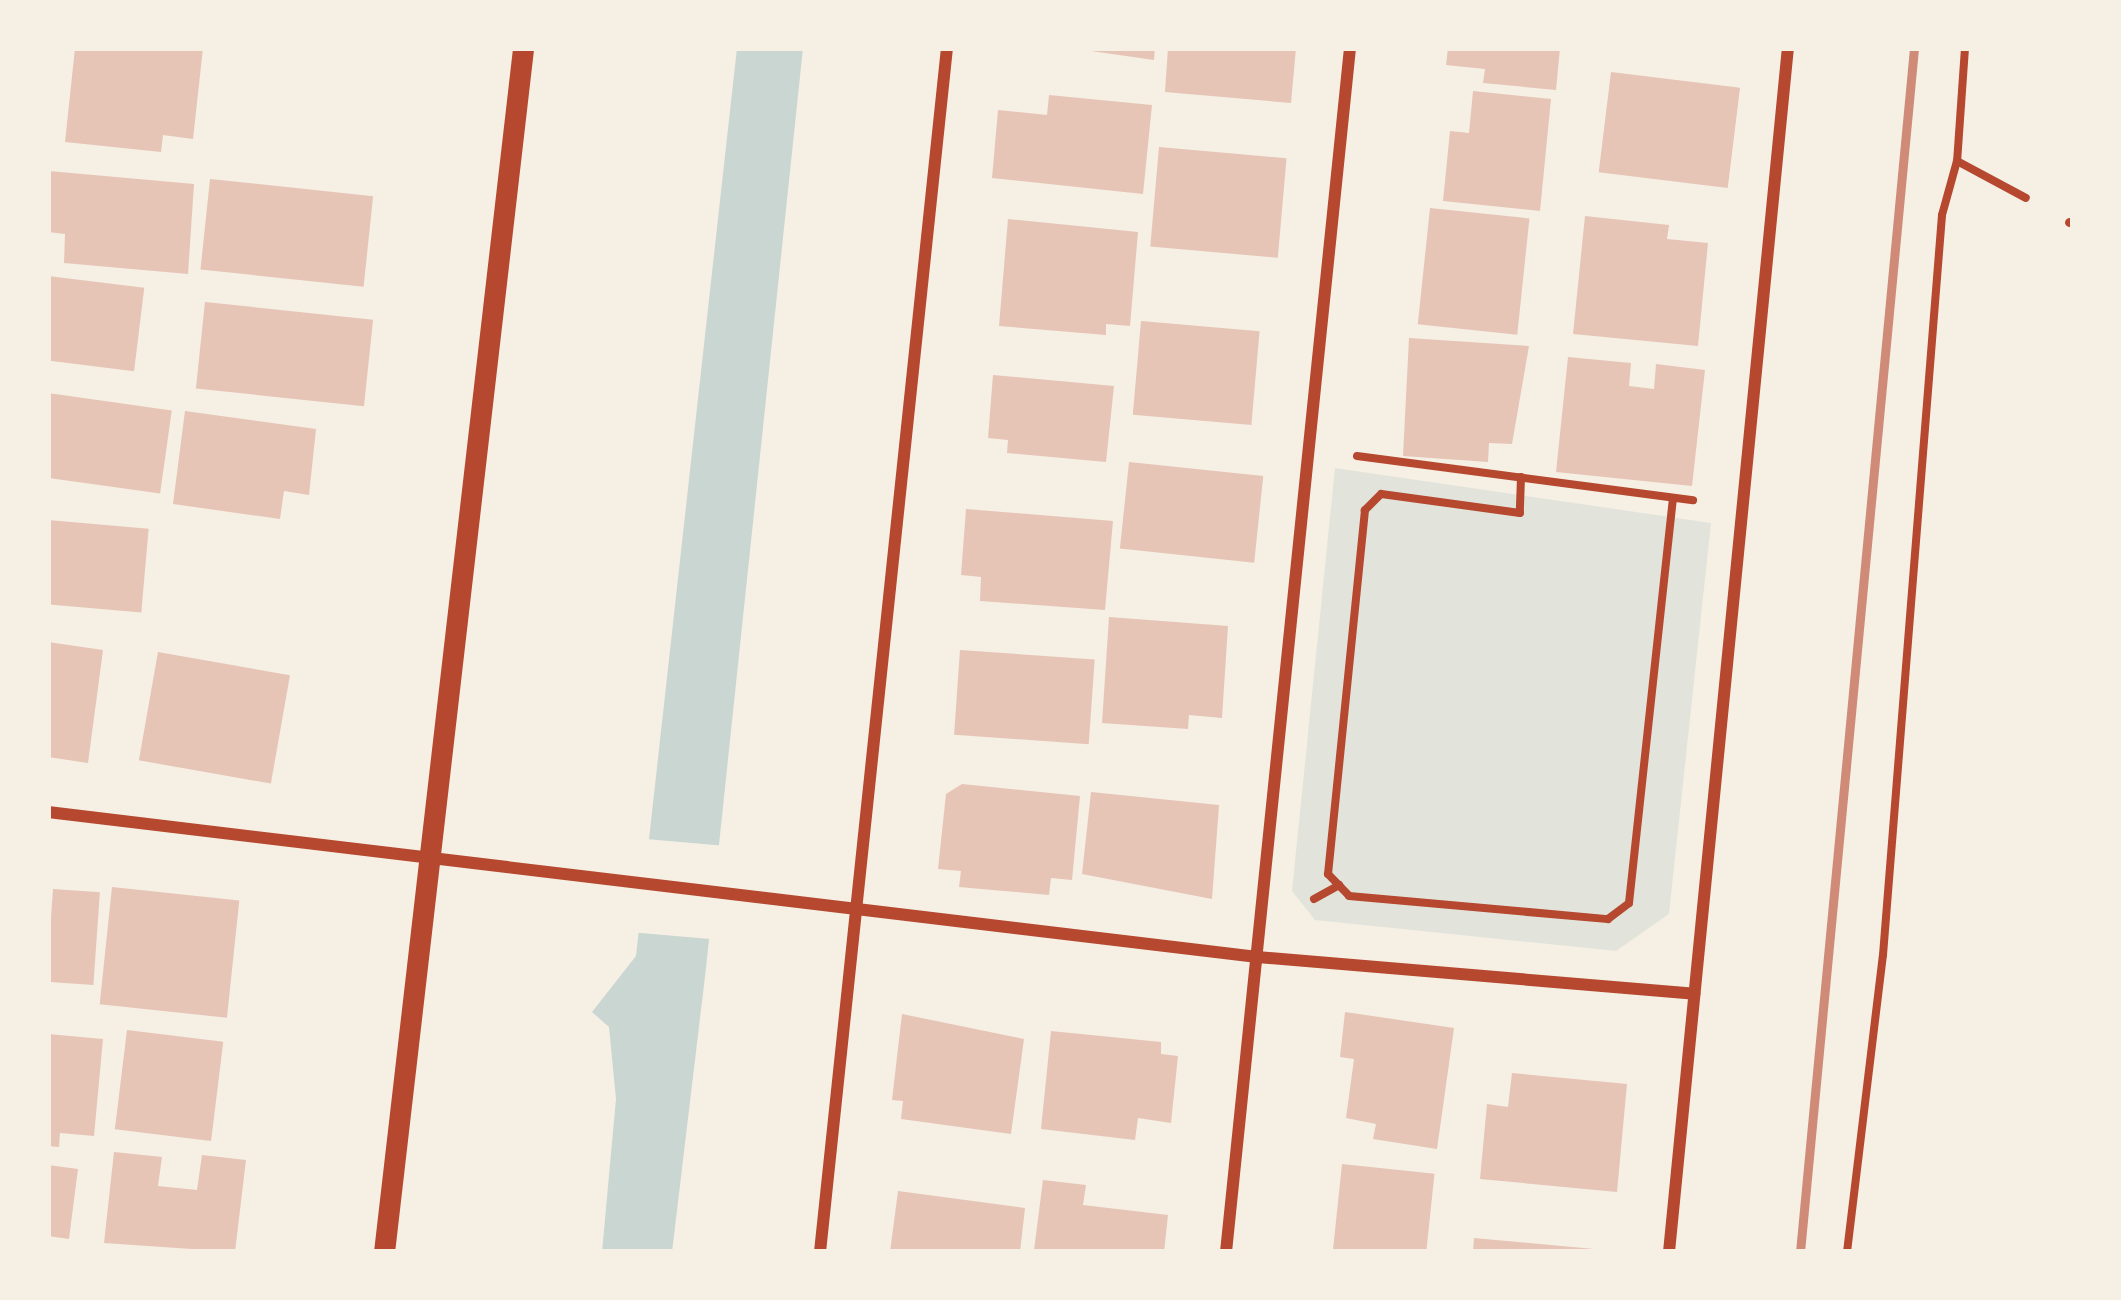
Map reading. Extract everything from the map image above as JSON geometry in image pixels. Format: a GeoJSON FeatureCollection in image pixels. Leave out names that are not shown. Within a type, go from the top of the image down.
{"type":"FeatureCollection","features":[{"type":"Feature","properties":{"kind":"street"},"geometry":{"type":"LineString","coordinates":[[384,1252],[523,48]]}},
{"type":"Feature","properties":{"kind":"street"},"geometry":{"type":"LineString","coordinates":[[820,1252],[947,48]]}},
{"type":"Feature","properties":{"kind":"street"},"geometry":{"type":"LineString","coordinates":[[1226,1252],[1350,48]]}},
{"type":"Feature","properties":{"kind":"street"},"geometry":{"type":"LineString","coordinates":[[1669,1252],[1788,48]]}},
{"type":"Feature","properties":{"kind":"street"},"geometry":{"type":"LineString","coordinates":[[48,812],[431,862],[1257,957],[1694,994]]}},
{"type":"Feature","properties":{"kind":"path"},"geometry":{"type":"LineString","coordinates":[[1847,1252],[1883,955],[1942,215],[1957,161],[1965,48]]}},
{"type":"Feature","properties":{"kind":"path"},"geometry":{"type":"LineString","coordinates":[[1957,161],[2071,222]]}},
{"type":"Feature","properties":{"kind":"path"},"geometry":{"type":"LineString","coordinates":[[1309,449],[1742,507]]}},
{"type":"Feature","properties":{"kind":"path"},"geometry":{"type":"LineString","coordinates":[[1521,477],[1520,513],[1381,494],[1365,510],[1328,874],[1349,896],[1608,919],[1629,903],[1673,498]]}},
{"type":"Feature","properties":{"kind":"path"},"geometry":{"type":"LineString","coordinates":[[1304,906],[1339,885]]}},
{"type":"Feature","properties":{"kind":"shaded area"},"geometry":{"type":"Polygon","coordinates":[[[737,48],[803,48],[706,968],[672,1252],[602,1252],[616,1099],[609,1027],[592,1012],[636,956],[737,48]]]}},
{"type":"Feature","properties":{"kind":"shaded area"},"geometry":{"type":"Polygon","coordinates":[[[1335,468],[1711,523],[1669,914],[1616,951],[1315,920],[1292,891],[1335,468]]]}},
{"type":"Feature","properties":{"kind":"pier"},"geometry":{"type":"Polygon","coordinates":[[[646,839],[724,846],[716,939],[638,933],[646,839]]]}},
{"type":"Feature","properties":{"kind":"building"},"geometry":{"type":"Polygon","coordinates":[[[75,48],[203,48],[193,139],[163,135],[161,152],[65,142],[75,48]]]}},
{"type":"Feature","properties":{"kind":"building"},"geometry":{"type":"Polygon","coordinates":[[[1070,48],[1155,48],[1154,60],[1070,48]]]}},
{"type":"Feature","properties":{"kind":"building"},"geometry":{"type":"Polygon","coordinates":[[[1168,48],[1296,48],[1291,103],[1165,92],[1168,48]]]}},
{"type":"Feature","properties":{"kind":"building"},"geometry":{"type":"Polygon","coordinates":[[[1448,48],[1560,48],[1556,90],[1483,83],[1485,69],[1446,65],[1448,48]]]}},
{"type":"Feature","properties":{"kind":"building"},"geometry":{"type":"Polygon","coordinates":[[[1611,72],[1740,88],[1728,188],[1599,172],[1611,72]]]}},
{"type":"Feature","properties":{"kind":"building"},"geometry":{"type":"Polygon","coordinates":[[[1473,91],[1551,99],[1540,211],[1443,201],[1450,131],[1469,133],[1473,91]]]}},
{"type":"Feature","properties":{"kind":"building"},"geometry":{"type":"Polygon","coordinates":[[[1049,95],[1152,105],[1143,194],[992,178],[998,110],[1047,115],[1049,95]]]}},
{"type":"Feature","properties":{"kind":"building"},"geometry":{"type":"Polygon","coordinates":[[[1159,147],[1287,158],[1278,258],[1150,247],[1159,147]]]}},
{"type":"Feature","properties":{"kind":"building"},"geometry":{"type":"Polygon","coordinates":[[[49,171],[194,184],[188,274],[64,263],[65,234],[48,232],[49,171]]]}},
{"type":"Feature","properties":{"kind":"building"},"geometry":{"type":"Polygon","coordinates":[[[210,179],[373,196],[364,287],[200,270],[210,179]]]}},
{"type":"Feature","properties":{"kind":"building"},"geometry":{"type":"Polygon","coordinates":[[[1430,208],[1529,218],[1517,335],[1418,324],[1430,208]]]}},
{"type":"Feature","properties":{"kind":"building"},"geometry":{"type":"Polygon","coordinates":[[[1585,216],[1669,225],[1667,239],[1708,243],[1698,346],[1573,334],[1585,216]]]}},
{"type":"Feature","properties":{"kind":"building"},"geometry":{"type":"Polygon","coordinates":[[[1008,219],[1138,232],[1130,326],[1106,324],[1106,335],[999,326],[1008,219]]]}},
{"type":"Feature","properties":{"kind":"building"},"geometry":{"type":"Polygon","coordinates":[[[48,276],[144,288],[134,371],[48,361],[48,276]]]}},
{"type":"Feature","properties":{"kind":"building"},"geometry":{"type":"Polygon","coordinates":[[[205,302],[373,320],[364,406],[196,389],[205,302]]]}},
{"type":"Feature","properties":{"kind":"building"},"geometry":{"type":"Polygon","coordinates":[[[1141,321],[1260,331],[1251,425],[1133,415],[1141,321]]]}},
{"type":"Feature","properties":{"kind":"building"},"geometry":{"type":"Polygon","coordinates":[[[1409,338],[1529,346],[1512,444],[1489,443],[1488,462],[1403,456],[1409,338]]]}},
{"type":"Feature","properties":{"kind":"building"},"geometry":{"type":"Polygon","coordinates":[[[1568,357],[1631,363],[1629,386],[1654,389],[1656,364],[1705,370],[1692,486],[1556,472],[1568,357]]]}},
{"type":"Feature","properties":{"kind":"building"},"geometry":{"type":"Polygon","coordinates":[[[993,375],[1114,386],[1106,462],[1007,453],[1008,440],[988,438],[993,375]]]}},
{"type":"Feature","properties":{"kind":"building"},"geometry":{"type":"Polygon","coordinates":[[[48,393],[172,410],[160,494],[48,478],[48,393]]]}},
{"type":"Feature","properties":{"kind":"building"},"geometry":{"type":"Polygon","coordinates":[[[185,411],[316,429],[309,495],[284,491],[280,519],[173,504],[185,411]]]}},
{"type":"Feature","properties":{"kind":"building"},"geometry":{"type":"Polygon","coordinates":[[[1129,462],[1263,476],[1254,563],[1120,549],[1129,462]]]}},
{"type":"Feature","properties":{"kind":"building"},"geometry":{"type":"Polygon","coordinates":[[[966,509],[1113,521],[1105,610],[980,601],[981,577],[961,575],[966,509]]]}},
{"type":"Feature","properties":{"kind":"building"},"geometry":{"type":"Polygon","coordinates":[[[48,520],[149,529],[141,612],[48,604],[48,520]]]}},
{"type":"Feature","properties":{"kind":"building"},"geometry":{"type":"Polygon","coordinates":[[[1109,617],[1228,626],[1222,718],[1189,715],[1188,729],[1102,723],[1109,617]]]}},
{"type":"Feature","properties":{"kind":"building"},"geometry":{"type":"Polygon","coordinates":[[[48,642],[103,650],[88,763],[48,757],[48,642]]]}},
{"type":"Feature","properties":{"kind":"building"},"geometry":{"type":"Polygon","coordinates":[[[960,650],[1095,659],[1089,744],[954,735],[960,650]]]}},
{"type":"Feature","properties":{"kind":"building"},"geometry":{"type":"Polygon","coordinates":[[[158,652],[290,675],[271,784],[139,760],[158,652]]]}},
{"type":"Feature","properties":{"kind":"building"},"geometry":{"type":"Polygon","coordinates":[[[962,784],[1080,796],[1072,880],[1051,878],[1049,895],[959,887],[961,871],[938,869],[946,794],[962,784]]]}},
{"type":"Feature","properties":{"kind":"building"},"geometry":{"type":"Polygon","coordinates":[[[1091,792],[1219,805],[1212,899],[1082,874],[1091,792]]]}},
{"type":"Feature","properties":{"kind":"building"},"geometry":{"type":"Polygon","coordinates":[[[112,887],[239,900],[227,1018],[100,1004],[112,887]]]}},
{"type":"Feature","properties":{"kind":"building"},"geometry":{"type":"Polygon","coordinates":[[[53,889],[100,892],[93,985],[48,982],[53,889]]]}},
{"type":"Feature","properties":{"kind":"building"},"geometry":{"type":"Polygon","coordinates":[[[1345,1012],[1454,1028],[1437,1149],[1373,1139],[1376,1124],[1346,1118],[1354,1059],[1340,1057],[1345,1012]]]}},
{"type":"Feature","properties":{"kind":"building"},"geometry":{"type":"Polygon","coordinates":[[[902,1014],[1024,1039],[1011,1134],[901,1119],[903,1101],[892,1100],[902,1014]]]}},
{"type":"Feature","properties":{"kind":"building"},"geometry":{"type":"Polygon","coordinates":[[[127,1030],[223,1042],[211,1141],[115,1129],[127,1030]]]}},
{"type":"Feature","properties":{"kind":"building"},"geometry":{"type":"Polygon","coordinates":[[[1051,1031],[1161,1042],[1161,1054],[1178,1056],[1171,1123],[1138,1118],[1135,1140],[1041,1129],[1051,1031]]]}},
{"type":"Feature","properties":{"kind":"building"},"geometry":{"type":"Polygon","coordinates":[[[48,1034],[103,1039],[94,1136],[60,1133],[59,1147],[48,1146],[48,1034]]]}},
{"type":"Feature","properties":{"kind":"building"},"geometry":{"type":"Polygon","coordinates":[[[1512,1073],[1627,1084],[1617,1192],[1480,1179],[1487,1104],[1508,1107],[1512,1073]]]}},
{"type":"Feature","properties":{"kind":"building"},"geometry":{"type":"Polygon","coordinates":[[[114,1152],[162,1157],[158,1186],[197,1190],[202,1155],[246,1160],[235,1252],[104,1243],[114,1152]]]}},
{"type":"Feature","properties":{"kind":"building"},"geometry":{"type":"Polygon","coordinates":[[[1342,1164],[1434,1174],[1426,1252],[1333,1252],[1342,1164]]]}},
{"type":"Feature","properties":{"kind":"building"},"geometry":{"type":"Polygon","coordinates":[[[48,1165],[78,1169],[69,1239],[48,1236],[48,1165]]]}},
{"type":"Feature","properties":{"kind":"building"},"geometry":{"type":"Polygon","coordinates":[[[1043,1180],[1086,1185],[1083,1205],[1168,1215],[1164,1252],[1034,1250],[1043,1180]]]}},
{"type":"Feature","properties":{"kind":"building"},"geometry":{"type":"Polygon","coordinates":[[[898,1191],[1025,1208],[1020,1252],[890,1252],[898,1191]]]}},
{"type":"Feature","properties":{"kind":"building"},"geometry":{"type":"Polygon","coordinates":[[[1474,1238],[1594,1249],[1594,1252],[1473,1252],[1474,1238]]]}},
{"type":"Feature","properties":{"kind":"railway"},"geometry":{"type":"LineString","coordinates":[[1800,1252],[1914,48]]}}]}
